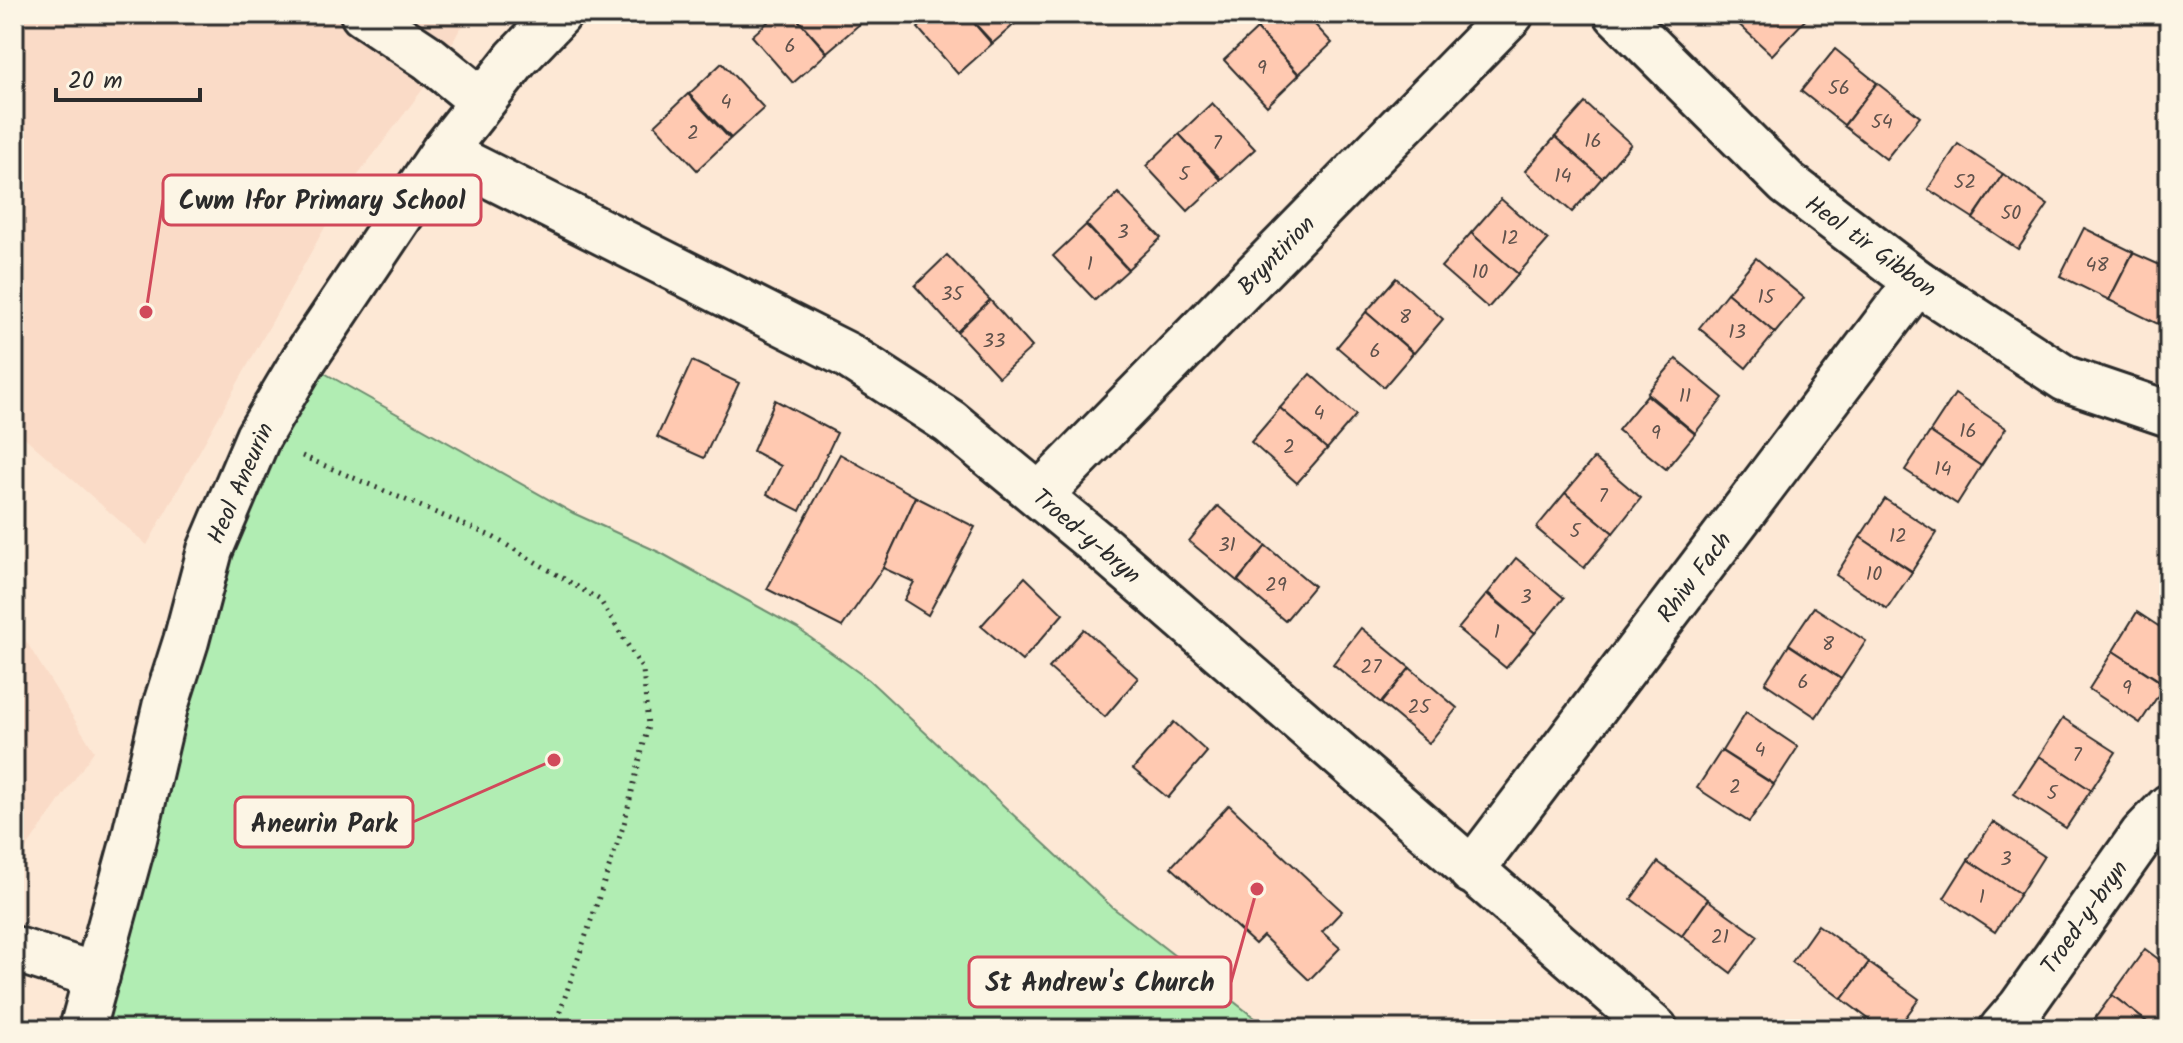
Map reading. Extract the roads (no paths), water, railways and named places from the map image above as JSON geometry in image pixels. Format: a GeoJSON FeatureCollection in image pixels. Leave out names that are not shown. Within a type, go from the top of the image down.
{"type":"FeatureCollection","features":[{"type":"Feature","properties":{"kind":"street"},"geometry":{"type":"LineString","coordinates":[[363,14],[429,58],[482,101]]}},
{"type":"Feature","properties":{"kind":"street","name":"Heol Aneurin"},"geometry":{"type":"LineString","coordinates":[[82,1029],[134,839],[165,707],[210,550],[258,437],[303,361],[443,152],[516,59],[559,14]]}},
{"type":"Feature","properties":{"kind":"street","name":"Bryntirion"},"geometry":{"type":"LineString","coordinates":[[1040,495],[1511,14]]}},
{"type":"Feature","properties":{"kind":"street","name":"Heol tir Gibbon"},"geometry":{"type":"LineString","coordinates":[[1617,14],[1787,183],[1864,244],[2066,379],[2169,414]]}},
{"type":"Feature","properties":{"kind":"street","name":"Troed-y-bryn"},"geometry":{"type":"LineString","coordinates":[[443,152],[847,355],[950,422],[1040,495],[1655,1029]]}},
{"type":"Feature","properties":{"kind":"street","name":"Rhiw Fach"},"geometry":{"type":"LineString","coordinates":[[1471,871],[1917,282]]}},
{"type":"Feature","properties":{"kind":"street","name":"Troed-y-bryn"},"geometry":{"type":"LineString","coordinates":[[2002,1029],[2021,1007],[2143,834],[2169,807]]}},
{"type":"Feature","properties":{"kind":"street"},"geometry":{"type":"LineString","coordinates":[[14,949],[97,976]]}},
{"type":"Feature","properties":{"kind":"place","name":"Cwm Ifor Primary School"},"geometry":{"type":"Point","coordinates":[146,312]}},
{"type":"Feature","properties":{"kind":"place","name":"Aneurin Park"},"geometry":{"type":"Point","coordinates":[554,760]}},
{"type":"Feature","properties":{"kind":"place","name":"St Andrew's Church"},"geometry":{"type":"Point","coordinates":[1257,889]}}]}
